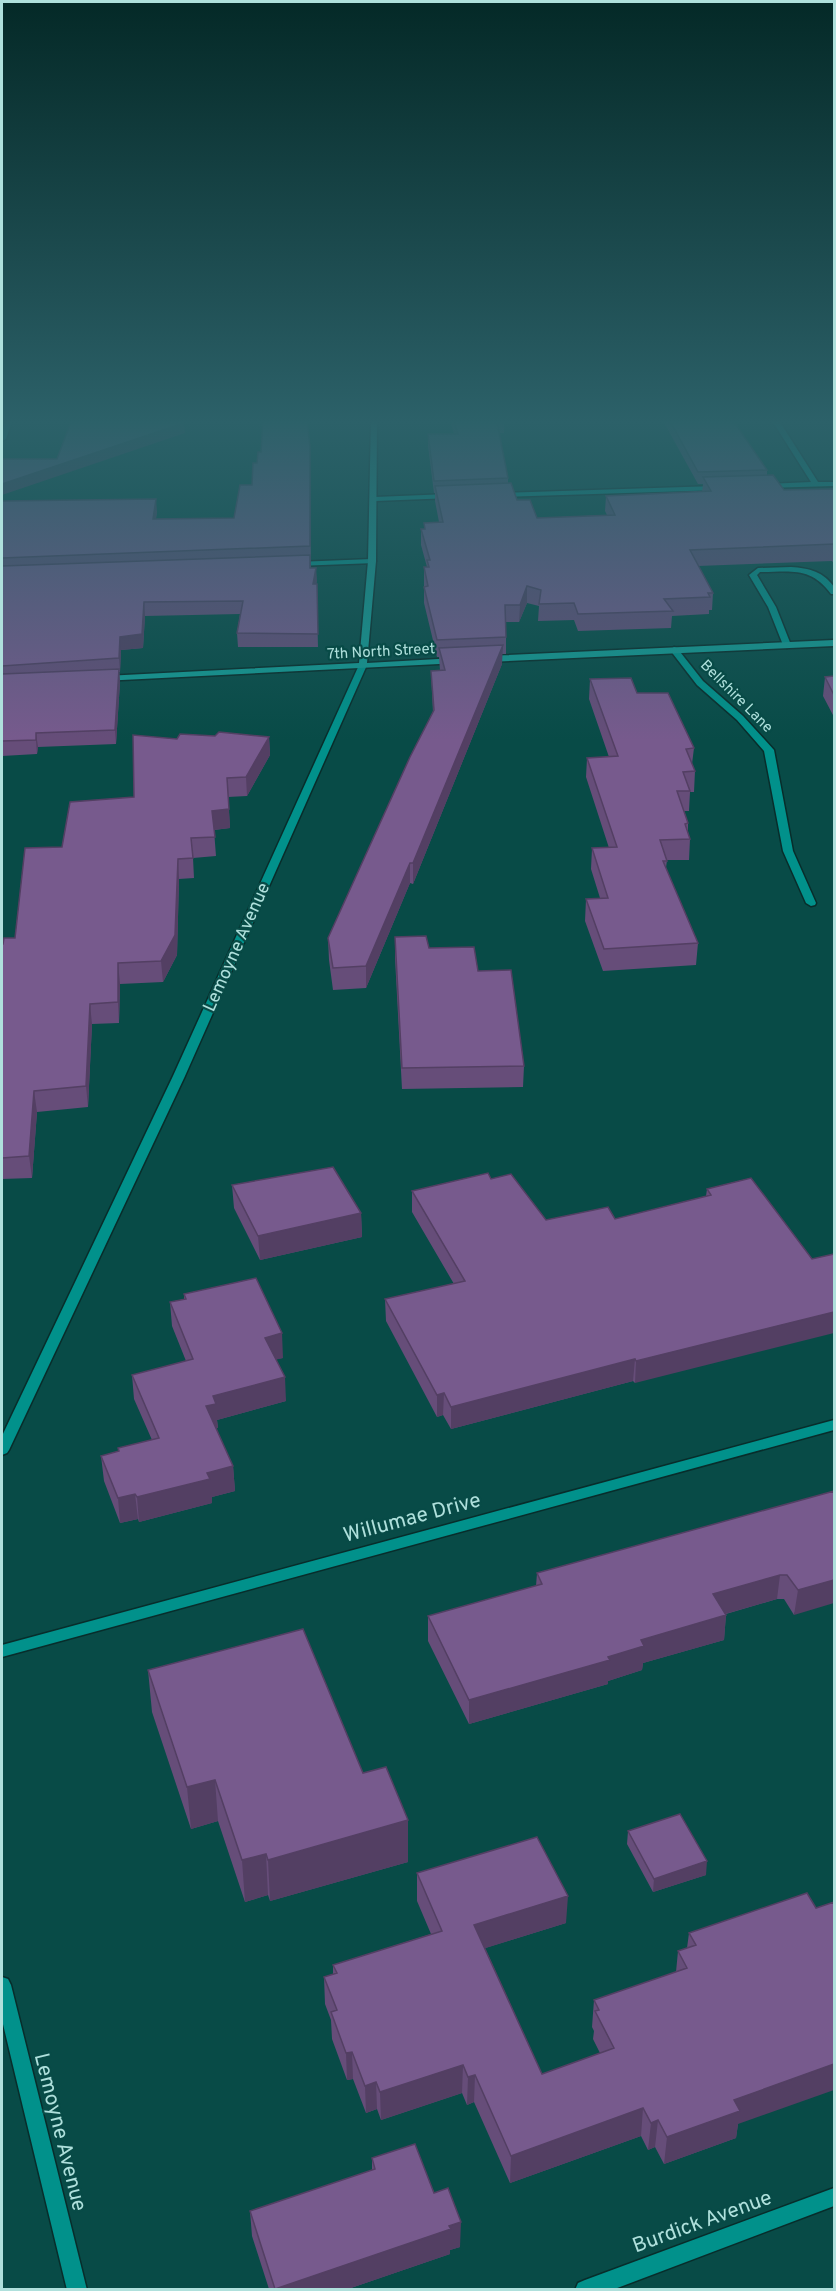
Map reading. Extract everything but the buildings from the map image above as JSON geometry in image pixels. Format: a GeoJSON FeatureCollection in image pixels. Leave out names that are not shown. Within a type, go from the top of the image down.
{"type":"FeatureCollection","features":[{"type":"Feature","properties":{"kind":"street","name":"Lemoyne Avenue"},"geometry":{"type":"LineString","coordinates":[[2,1450],[179,1076],[363,665],[374,526]]}},
{"type":"Feature","properties":{"kind":"street"},"geometry":{"type":"LineString","coordinates":[[281,564],[372,561]]}},
{"type":"Feature","properties":{"kind":"street"},"geometry":{"type":"LineString","coordinates":[[787,645],[772,608],[753,575],[758,570],[817,572],[826,578],[834,592]]}},
{"type":"Feature","properties":{"kind":"street"},"geometry":{"type":"LineString","coordinates":[[483,660],[834,643]]}},
{"type":"Feature","properties":{"kind":"street","name":"Bellshire Lane"},"geometry":{"type":"LineString","coordinates":[[674,650],[700,683],[740,718],[769,750],[788,851],[811,903]]}},
{"type":"Feature","properties":{"kind":"street","name":"7th North Street"},"geometry":{"type":"LineString","coordinates":[[91,679],[471,660]]}},
{"type":"Feature","properties":{"kind":"street","name":"Willumae Drive"},"geometry":{"type":"LineString","coordinates":[[2,1651],[834,1425]]}},
{"type":"Feature","properties":{"kind":"street","name":"Lemoyne Avenue"},"geometry":{"type":"LineString","coordinates":[[2,1985],[77,2289]]}},
{"type":"Feature","properties":{"kind":"street","name":"Burdick Avenue"},"geometry":{"type":"LineString","coordinates":[[585,2289],[834,2197]]}}]}
